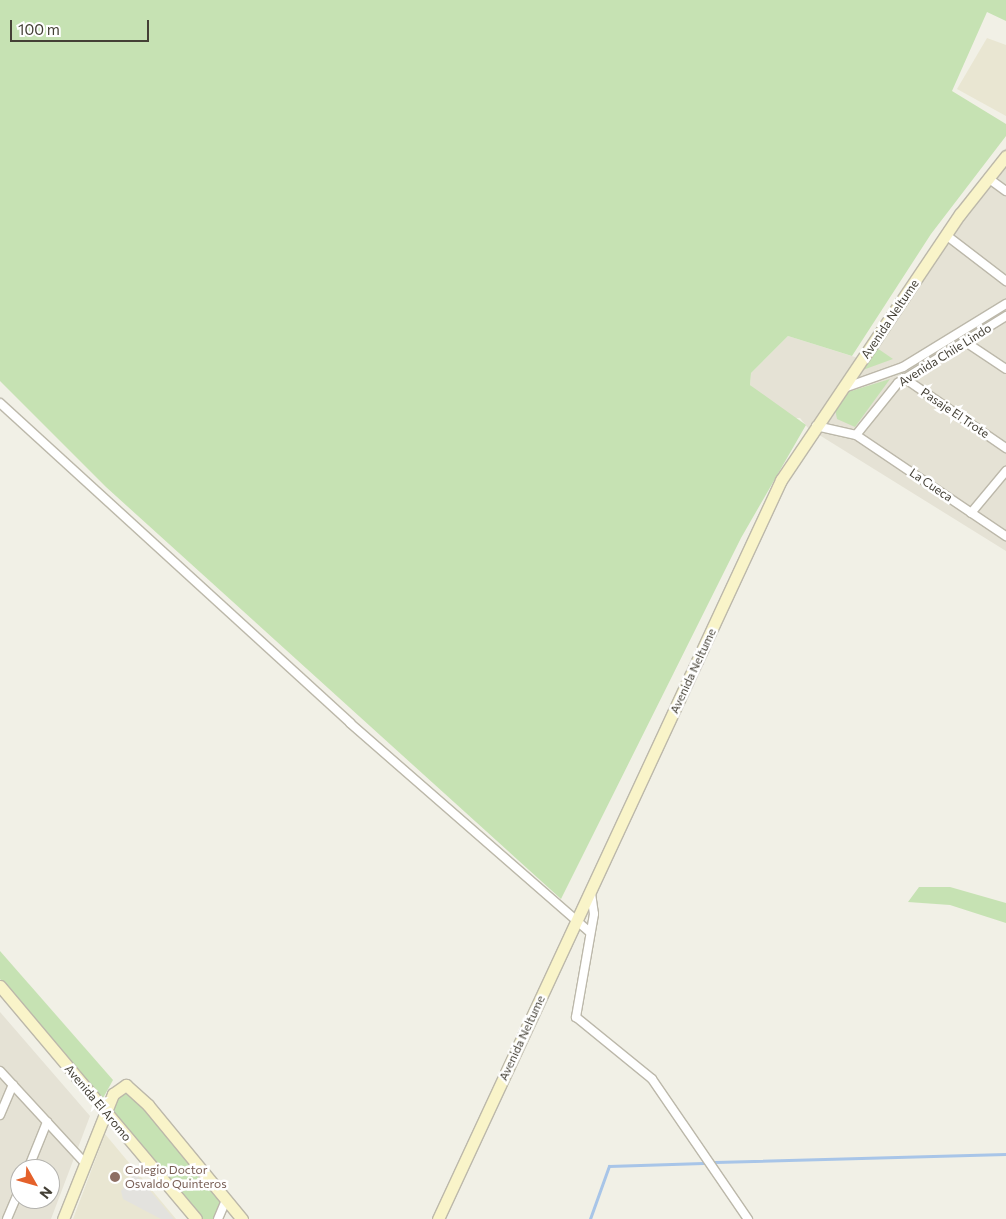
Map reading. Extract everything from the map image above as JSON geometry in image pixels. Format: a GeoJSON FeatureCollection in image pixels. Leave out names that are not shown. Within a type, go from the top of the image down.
{"type":"FeatureCollection","features":[{"type":"Feature","properties":{"kind":"street","name":"Avenida Neltume"},"geometry":{"type":"LineString","coordinates":[[438,1219],[591,893],[781,480],[946,235],[1006,156]]}},
{"type":"Feature","properties":{"kind":"street"},"geometry":{"type":"LineString","coordinates":[[988,178],[1006,191]]}},
{"type":"Feature","properties":{"kind":"street"},"geometry":{"type":"LineString","coordinates":[[946,235],[1006,281]]}},
{"type":"Feature","properties":{"kind":"street","name":"Avenida Chile Lindo"},"geometry":{"type":"LineString","coordinates":[[844,388],[903,367],[1006,304]]}},
{"type":"Feature","properties":{"kind":"street","name":"Avenida Chile Lindo"},"geometry":{"type":"LineString","coordinates":[[856,435],[904,378],[1006,316]]}},
{"type":"Feature","properties":{"kind":"street"},"geometry":{"type":"LineString","coordinates":[[964,341],[1006,369]]}},
{"type":"Feature","properties":{"kind":"street","name":"Pasaje El Trote"},"geometry":{"type":"LineString","coordinates":[[904,378],[1006,448]]}},
{"type":"Feature","properties":{"kind":"street"},"geometry":{"type":"LineString","coordinates":[[0,404],[350,723],[590,932]]}},
{"type":"Feature","properties":{"kind":"street"},"geometry":{"type":"LineString","coordinates":[[816,426],[856,435]]}},
{"type":"Feature","properties":{"kind":"street","name":"La Cueca"},"geometry":{"type":"LineString","coordinates":[[856,435],[1006,536]]}},
{"type":"Feature","properties":{"kind":"street"},"geometry":{"type":"LineString","coordinates":[[971,513],[1006,471]]}},
{"type":"Feature","properties":{"kind":"street"},"geometry":{"type":"LineString","coordinates":[[591,893],[590,932],[576,1017],[652,1079],[748,1219]]}},
{"type":"Feature","properties":{"kind":"street","name":"Avenida El Aromo"},"geometry":{"type":"LineString","coordinates":[[0,986],[196,1219]]}},
{"type":"Feature","properties":{"kind":"street"},"geometry":{"type":"LineString","coordinates":[[0,1071],[84,1162]]}},
{"type":"Feature","properties":{"kind":"street"},"geometry":{"type":"LineString","coordinates":[[0,1115],[12,1085]]}},
{"type":"Feature","properties":{"kind":"street","name":"Avenida El Aromo"},"geometry":{"type":"LineString","coordinates":[[106,1113],[115,1091],[122,1085],[133,1088],[242,1219]]}},
{"type":"Feature","properties":{"kind":"street"},"geometry":{"type":"LineString","coordinates":[[63,1219],[84,1162],[106,1113]]}},
{"type":"Feature","properties":{"kind":"street"},"geometry":{"type":"LineString","coordinates":[[32,1159],[47,1122]]}},
{"type":"Feature","properties":{"kind":"street"},"geometry":{"type":"LineString","coordinates":[[218,1219],[226,1200]]}},
{"type":"Feature","properties":{"kind":"shaded area"},"geometry":{"type":"Polygon","coordinates":[[[987,38],[1006,45],[1006,116],[957,89],[987,38]]]}},
{"type":"Feature","properties":{"kind":"shaded area"},"geometry":{"type":"Polygon","coordinates":[[[1006,148],[1006,551],[808,428],[800,418],[791,418],[750,385],[751,373],[788,336],[858,358],[959,205],[1006,148]]]}},
{"type":"Feature","properties":{"kind":"shaded area"},"geometry":{"type":"Polygon","coordinates":[[[0,1012],[90,1116],[60,1195],[60,1159],[10,1159],[10,1209],[55,1209],[51,1219],[0,1219],[0,1012]]]}},
{"type":"Feature","properties":{"kind":"shaded area","name":"Colegio Doctor Osvaldo Quinteros"},"geometry":{"type":"Polygon","coordinates":[[[105,1134],[176,1219],[73,1219],[105,1134]]]}},
{"type":"Feature","properties":{"kind":"shaded area"},"geometry":{"type":"Polygon","coordinates":[[[135,1173],[174,1219],[161,1219],[123,1199],[121,1191],[135,1173]]]}},
{"type":"Feature","properties":{"kind":"green space"},"geometry":{"type":"Polygon","coordinates":[[[0,0],[1006,0],[1006,21],[987,12],[952,91],[1006,124],[1006,136],[931,234],[852,356],[788,336],[751,373],[750,385],[806,425],[741,538],[561,899],[106,487],[0,381],[0,0]]]}},
{"type":"Feature","properties":{"kind":"green space"},"geometry":{"type":"Polygon","coordinates":[[[877,348],[893,359],[860,371],[877,348]]]}},
{"type":"Feature","properties":{"kind":"green space"},"geometry":{"type":"Polygon","coordinates":[[[890,379],[855,427],[837,419],[835,409],[848,392],[890,379]]]}},
{"type":"Feature","properties":{"kind":"green space"},"geometry":{"type":"Polygon","coordinates":[[[919,887],[950,887],[1006,903],[1006,923],[950,905],[908,902],[919,887]]]}},
{"type":"Feature","properties":{"kind":"green space"},"geometry":{"type":"Polygon","coordinates":[[[0,951],[113,1080],[102,1100],[0,979],[0,951]]]}},
{"type":"Feature","properties":{"kind":"green space"},"geometry":{"type":"Polygon","coordinates":[[[126,1085],[226,1200],[218,1219],[196,1219],[106,1113],[126,1085]]]}},
{"type":"Feature","properties":{"kind":"waterway"},"geometry":{"type":"LineString","coordinates":[[715,1162],[1006,1154]]}},
{"type":"Feature","properties":{"kind":"waterway"},"geometry":{"type":"LineString","coordinates":[[590,1219],[609,1166],[703,1163]]}},
{"type":"Feature","properties":{"kind":"place","name":"Colegio Doctor Osvaldo Quinteros"},"geometry":{"type":"Point","coordinates":[115,1177]}}]}
